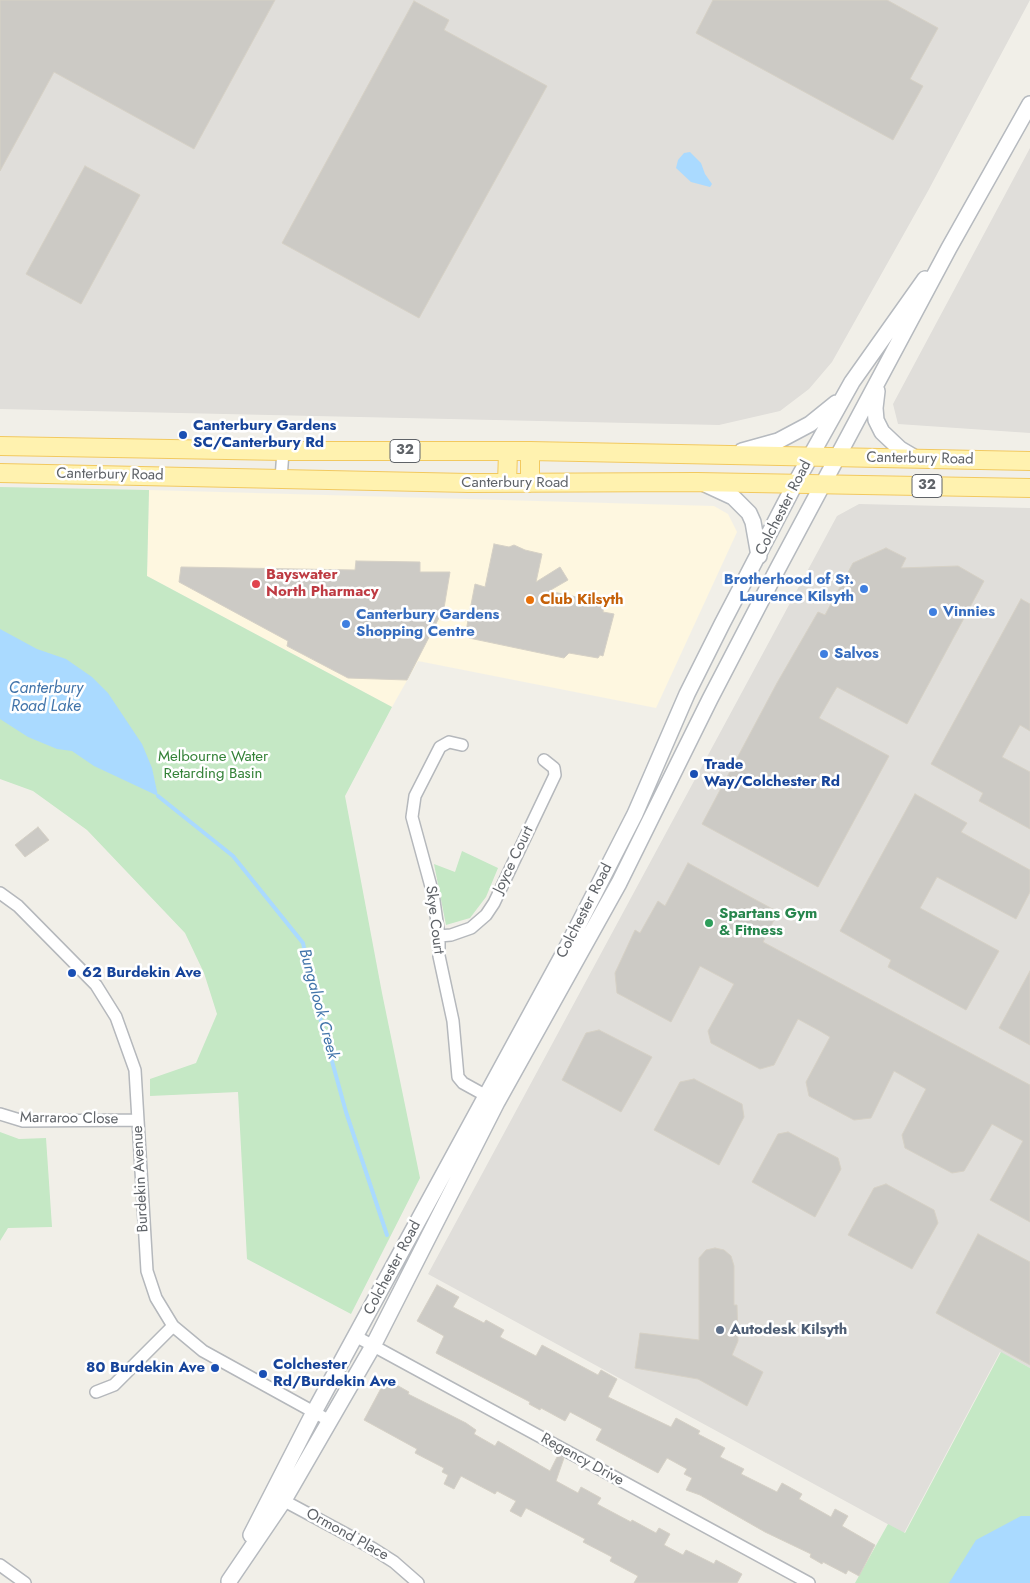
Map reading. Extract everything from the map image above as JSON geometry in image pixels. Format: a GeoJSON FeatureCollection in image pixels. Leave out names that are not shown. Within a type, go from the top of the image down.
{"type":"FeatureCollection","features":[{"type":"Feature","properties":{"kind":"main road","name":"Colchester Road"},"geometry":{"type":"LineString","coordinates":[[278,1497],[314,1412],[492,1099],[620,883],[710,699],[823,484],[878,384],[948,248],[1030,104]]}},
{"type":"Feature","properties":{"kind":"main road","name":"Colchester Road"},"geometry":{"type":"LineString","coordinates":[[229,1582],[278,1497],[330,1420],[373,1346],[492,1099],[630,823],[687,694],[841,399],[905,304],[948,248]]}},
{"type":"Feature","properties":{"kind":"main road"},"geometry":{"type":"LineString","coordinates":[[878,384],[875,408],[876,420],[882,432],[900,450],[917,459]]}},
{"type":"Feature","properties":{"kind":"main road"},"geometry":{"type":"LineString","coordinates":[[724,454],[757,449],[778,442],[810,424],[841,399]]}},
{"type":"Feature","properties":{"kind":"main road","name":"Canterbury Road"},"geometry":{"type":"LineString","coordinates":[[0,446],[283,451],[530,451],[1030,461]]}},
{"type":"Feature","properties":{"kind":"main road"},"geometry":{"type":"LineString","coordinates":[[530,451],[530,483]]}},
{"type":"Feature","properties":{"kind":"main road"},"geometry":{"type":"LineString","coordinates":[[507,483],[508,452]]}},
{"type":"Feature","properties":{"kind":"main road","name":"Canterbury Road"},"geometry":{"type":"LineString","coordinates":[[0,472],[507,483],[697,482],[1030,488]]}},
{"type":"Feature","properties":{"kind":"main road"},"geometry":{"type":"LineString","coordinates":[[697,482],[732,497],[749,513],[753,522],[759,556]]}},
{"type":"Feature","properties":{"kind":"street"},"geometry":{"type":"LineString","coordinates":[[281,479],[283,451]]}},
{"type":"Feature","properties":{"kind":"street","name":"Skye Court"},"geometry":{"type":"LineString","coordinates":[[462,745],[450,742],[440,747],[420,784],[412,807],[416,840],[433,894],[439,936],[439,956],[453,1021],[458,1077],[463,1083],[492,1099]]}},
{"type":"Feature","properties":{"kind":"street","name":"Joyce Court"},"geometry":{"type":"LineString","coordinates":[[439,936],[451,935],[471,928],[486,914],[500,892],[556,771],[546,761]]}},
{"type":"Feature","properties":{"kind":"street","name":"Burdekin Avenue"},"geometry":{"type":"LineString","coordinates":[[0,893],[18,906],[96,986],[116,1017],[135,1070],[146,1271],[156,1298],[173,1326],[203,1351],[330,1420]]}},
{"type":"Feature","properties":{"kind":"street","name":"Marraroo Close"},"geometry":{"type":"LineString","coordinates":[[0,1114],[23,1121],[138,1120]]}},
{"type":"Feature","properties":{"kind":"street"},"geometry":{"type":"LineString","coordinates":[[96,1392],[114,1385],[173,1326]]}},
{"type":"Feature","properties":{"kind":"street","name":"Regency Drive"},"geometry":{"type":"LineString","coordinates":[[356,1337],[809,1583]]}},
{"type":"Feature","properties":{"kind":"street","name":"Ormond Place"},"geometry":{"type":"LineString","coordinates":[[278,1497],[372,1548],[394,1562],[418,1583]]}},
{"type":"Feature","properties":{"kind":"street"},"geometry":{"type":"LineString","coordinates":[[0,1565],[25,1583]]}},
{"type":"Feature","properties":{"kind":"shaded area"},"geometry":{"type":"Polygon","coordinates":[[[0,0],[1030,0],[928,191],[832,362],[809,389],[780,411],[719,425],[0,409],[0,0]]]}},
{"type":"Feature","properties":{"kind":"shaded area"},"geometry":{"type":"Polygon","coordinates":[[[1030,148],[1030,433],[898,424],[893,404],[1030,148]]]}},
{"type":"Feature","properties":{"kind":"shaded area"},"geometry":{"type":"Polygon","coordinates":[[[149,490],[714,506],[728,514],[737,532],[656,708],[418,661],[392,707],[147,576],[149,490]]]}},
{"type":"Feature","properties":{"kind":"shaded area"},"geometry":{"type":"Polygon","coordinates":[[[859,504],[1030,508],[1030,1368],[1000,1352],[904,1533],[428,1274],[837,516],[859,504]]]}},
{"type":"Feature","properties":{"kind":"green space","name":"Melbourne Water Retarding Basin"},"geometry":{"type":"Polygon","coordinates":[[[0,487],[149,490],[147,576],[392,707],[345,796],[382,993],[420,1178],[351,1314],[247,1259],[238,1092],[150,1096],[150,1079],[196,1063],[217,1014],[204,973],[185,933],[87,830],[33,791],[0,779],[0,487]]]}},
{"type":"Feature","properties":{"kind":"green space"},"geometry":{"type":"Polygon","coordinates":[[[462,851],[498,868],[486,897],[470,918],[446,925],[434,864],[455,872],[462,851]]]}},
{"type":"Feature","properties":{"kind":"green space"},"geometry":{"type":"Polygon","coordinates":[[[0,1132],[19,1139],[46,1138],[52,1227],[8,1228],[0,1241],[0,1132]]]}},
{"type":"Feature","properties":{"kind":"green space"},"geometry":{"type":"Polygon","coordinates":[[[1001,1352],[1030,1368],[1030,1583],[855,1583],[888,1524],[905,1533],[1001,1352]]]}},
{"type":"Feature","properties":{"kind":"water"},"geometry":{"type":"Polygon","coordinates":[[[690,152],[701,163],[705,174],[712,184],[710,187],[691,182],[676,168],[678,160],[684,153],[690,152]]]}},
{"type":"Feature","properties":{"kind":"water","name":"Canterbury Road Lake"},"geometry":{"type":"Polygon","coordinates":[[[0,629],[37,649],[66,659],[92,677],[108,693],[142,744],[152,768],[158,796],[94,766],[72,751],[57,749],[28,737],[0,719],[0,629]]]}},
{"type":"Feature","properties":{"kind":"water"},"geometry":{"type":"Polygon","coordinates":[[[1021,1516],[1030,1516],[1030,1583],[949,1583],[976,1540],[1021,1516]]]}},
{"type":"Feature","properties":{"kind":"building"},"geometry":{"type":"Polygon","coordinates":[[[0,0],[275,0],[194,149],[54,72],[0,171],[0,0]]]}},
{"type":"Feature","properties":{"kind":"building"},"geometry":{"type":"Polygon","coordinates":[[[713,0],[887,0],[938,28],[910,79],[923,86],[893,140],[696,33],[713,0]]]}},
{"type":"Feature","properties":{"kind":"building"},"geometry":{"type":"Polygon","coordinates":[[[414,1],[449,20],[444,30],[547,86],[419,318],[282,243],[414,1]]]}},
{"type":"Feature","properties":{"kind":"building"},"geometry":{"type":"Polygon","coordinates":[[[85,166],[140,195],[81,304],[26,274],[85,166]]]}},
{"type":"Feature","properties":{"kind":"building","name":"Club Kilsyth"},"geometry":{"type":"Polygon","coordinates":[[[494,544],[509,547],[514,545],[542,554],[536,582],[560,567],[568,580],[549,591],[604,603],[603,612],[614,614],[603,656],[600,655],[598,658],[569,653],[564,658],[469,638],[466,631],[475,584],[485,587],[494,544]]]}},
{"type":"Feature","properties":{"kind":"building"},"geometry":{"type":"Polygon","coordinates":[[[886,548],[906,558],[901,568],[958,566],[984,581],[907,724],[837,687],[819,718],[889,756],[818,887],[702,824],[777,683],[818,612],[825,615],[853,563],[886,548]]]}},
{"type":"Feature","properties":{"kind":"building","name":"Canterbury Gardens Shopping Centre"},"geometry":{"type":"Polygon","coordinates":[[[356,561],[420,562],[420,572],[450,572],[444,608],[407,680],[348,678],[287,646],[288,641],[179,582],[181,567],[355,570],[356,561]]]}},
{"type":"Feature","properties":{"kind":"building"},"geometry":{"type":"Polygon","coordinates":[[[1021,599],[1030,604],[1030,731],[1020,725],[1002,757],[1030,772],[1030,829],[979,801],[983,793],[931,764],[1021,599]]]}},
{"type":"Feature","properties":{"kind":"building"},"geometry":{"type":"Polygon","coordinates":[[[915,794],[967,823],[961,832],[1030,870],[1030,892],[1016,919],[937,877],[920,908],[999,951],[966,1010],[888,967],[891,960],[840,931],[915,794]]]}},
{"type":"Feature","properties":{"kind":"building"},"geometry":{"type":"Polygon","coordinates":[[[38,827],[49,840],[25,857],[15,845],[38,827]]]}},
{"type":"Feature","properties":{"kind":"building"},"geometry":{"type":"Polygon","coordinates":[[[688,863],[778,912],[763,942],[1030,1085],[1030,1222],[990,1200],[1023,1141],[992,1124],[964,1171],[952,1173],[905,1148],[902,1135],[926,1089],[894,1071],[871,1118],[854,1120],[809,1096],[806,1082],[830,1037],[798,1019],[774,1065],[760,1069],[711,1043],[708,1031],[734,984],[700,966],[671,1022],[617,993],[615,973],[635,930],[640,933],[658,901],[665,906],[688,863]]]}},
{"type":"Feature","properties":{"kind":"building"},"geometry":{"type":"Polygon","coordinates":[[[1030,971],[1030,1045],[999,1028],[1030,971]]]}},
{"type":"Feature","properties":{"kind":"building"},"geometry":{"type":"Polygon","coordinates":[[[599,1030],[652,1057],[621,1112],[562,1080],[586,1033],[599,1030]]]}},
{"type":"Feature","properties":{"kind":"building"},"geometry":{"type":"Polygon","coordinates":[[[694,1079],[742,1104],[744,1117],[719,1165],[654,1130],[680,1082],[694,1079]]]}},
{"type":"Feature","properties":{"kind":"building"},"geometry":{"type":"Polygon","coordinates":[[[788,1132],[838,1158],[841,1169],[815,1217],[752,1182],[778,1134],[788,1132]]]}},
{"type":"Feature","properties":{"kind":"building"},"geometry":{"type":"Polygon","coordinates":[[[886,1184],[934,1210],[938,1223],[912,1269],[848,1235],[874,1188],[886,1184]]]}},
{"type":"Feature","properties":{"kind":"building"},"geometry":{"type":"Polygon","coordinates":[[[978,1234],[1030,1262],[1030,1365],[936,1313],[978,1234]]]}},
{"type":"Feature","properties":{"kind":"building","name":"Autodesk Kilsyth"},"geometry":{"type":"Polygon","coordinates":[[[715,1248],[724,1250],[731,1256],[734,1266],[734,1305],[737,1305],[738,1341],[732,1355],[763,1372],[747,1406],[698,1379],[635,1368],[640,1333],[699,1340],[699,1258],[706,1250],[715,1248]]]}},
{"type":"Feature","properties":{"kind":"building"},"geometry":{"type":"Polygon","coordinates":[[[437,1285],[459,1297],[453,1307],[484,1323],[486,1320],[504,1330],[500,1337],[536,1356],[542,1345],[598,1375],[601,1370],[617,1379],[608,1397],[671,1427],[676,1418],[700,1431],[698,1434],[725,1448],[720,1457],[744,1469],[741,1474],[777,1492],[782,1483],[802,1494],[799,1499],[831,1517],[835,1509],[848,1516],[842,1526],[875,1545],[859,1576],[848,1570],[846,1574],[823,1562],[822,1564],[810,1557],[811,1554],[765,1532],[700,1495],[686,1490],[692,1478],[684,1474],[687,1469],[667,1458],[658,1473],[596,1440],[602,1429],[570,1412],[565,1421],[541,1408],[540,1410],[529,1404],[530,1402],[436,1353],[444,1336],[417,1321],[437,1285]]]}},
{"type":"Feature","properties":{"kind":"building"},"geometry":{"type":"Polygon","coordinates":[[[386,1379],[409,1392],[408,1394],[466,1423],[476,1430],[474,1434],[495,1446],[498,1441],[550,1471],[558,1455],[564,1458],[556,1481],[578,1493],[581,1487],[601,1498],[597,1504],[631,1522],[632,1520],[656,1533],[659,1528],[670,1534],[664,1545],[683,1555],[686,1550],[714,1564],[716,1560],[742,1574],[737,1583],[634,1583],[638,1576],[610,1561],[612,1557],[583,1542],[585,1539],[526,1508],[521,1517],[510,1511],[516,1501],[497,1491],[495,1494],[461,1476],[454,1489],[444,1484],[448,1475],[442,1472],[444,1468],[415,1453],[417,1449],[364,1420],[386,1379]]]}},
{"type":"Feature","properties":{"kind":"waterway","name":"Bungalook Creek"},"geometry":{"type":"LineString","coordinates":[[158,796],[233,856],[303,943],[319,1014],[346,1112],[387,1235]]}},
{"type":"Feature","properties":{"kind":"place","name":"Canterbury Gardens SC/Canterbury Rd"},"geometry":{"type":"Point","coordinates":[183,435]}},
{"type":"Feature","properties":{"kind":"place","name":"Bayswater North Pharmacy"},"geometry":{"type":"Point","coordinates":[256,584]}},
{"type":"Feature","properties":{"kind":"place","name":"Brotherhood of St. Laurence Kilsyth"},"geometry":{"type":"Point","coordinates":[864,589]}},
{"type":"Feature","properties":{"kind":"place","name":"Club Kilsyth"},"geometry":{"type":"Point","coordinates":[530,600]}},
{"type":"Feature","properties":{"kind":"place","name":"Vinnies"},"geometry":{"type":"Point","coordinates":[933,612]}},
{"type":"Feature","properties":{"kind":"place","name":"Canterbury Gardens Shopping Centre"},"geometry":{"type":"Point","coordinates":[346,624]}},
{"type":"Feature","properties":{"kind":"place","name":"Salvos"},"geometry":{"type":"Point","coordinates":[824,654]}},
{"type":"Feature","properties":{"kind":"place","name":"Trade Way/Colchester Rd"},"geometry":{"type":"Point","coordinates":[694,774]}},
{"type":"Feature","properties":{"kind":"place","name":"Spartans Gym & Fitness"},"geometry":{"type":"Point","coordinates":[709,923]}},
{"type":"Feature","properties":{"kind":"place","name":"62 Burdekin Ave"},"geometry":{"type":"Point","coordinates":[72,973]}},
{"type":"Feature","properties":{"kind":"place","name":"Autodesk Kilsyth"},"geometry":{"type":"Point","coordinates":[720,1330]}},
{"type":"Feature","properties":{"kind":"place","name":"80 Burdekin Ave"},"geometry":{"type":"Point","coordinates":[215,1368]}},
{"type":"Feature","properties":{"kind":"place","name":"Colchester Rd/Burdekin Ave"},"geometry":{"type":"Point","coordinates":[263,1374]}}]}
